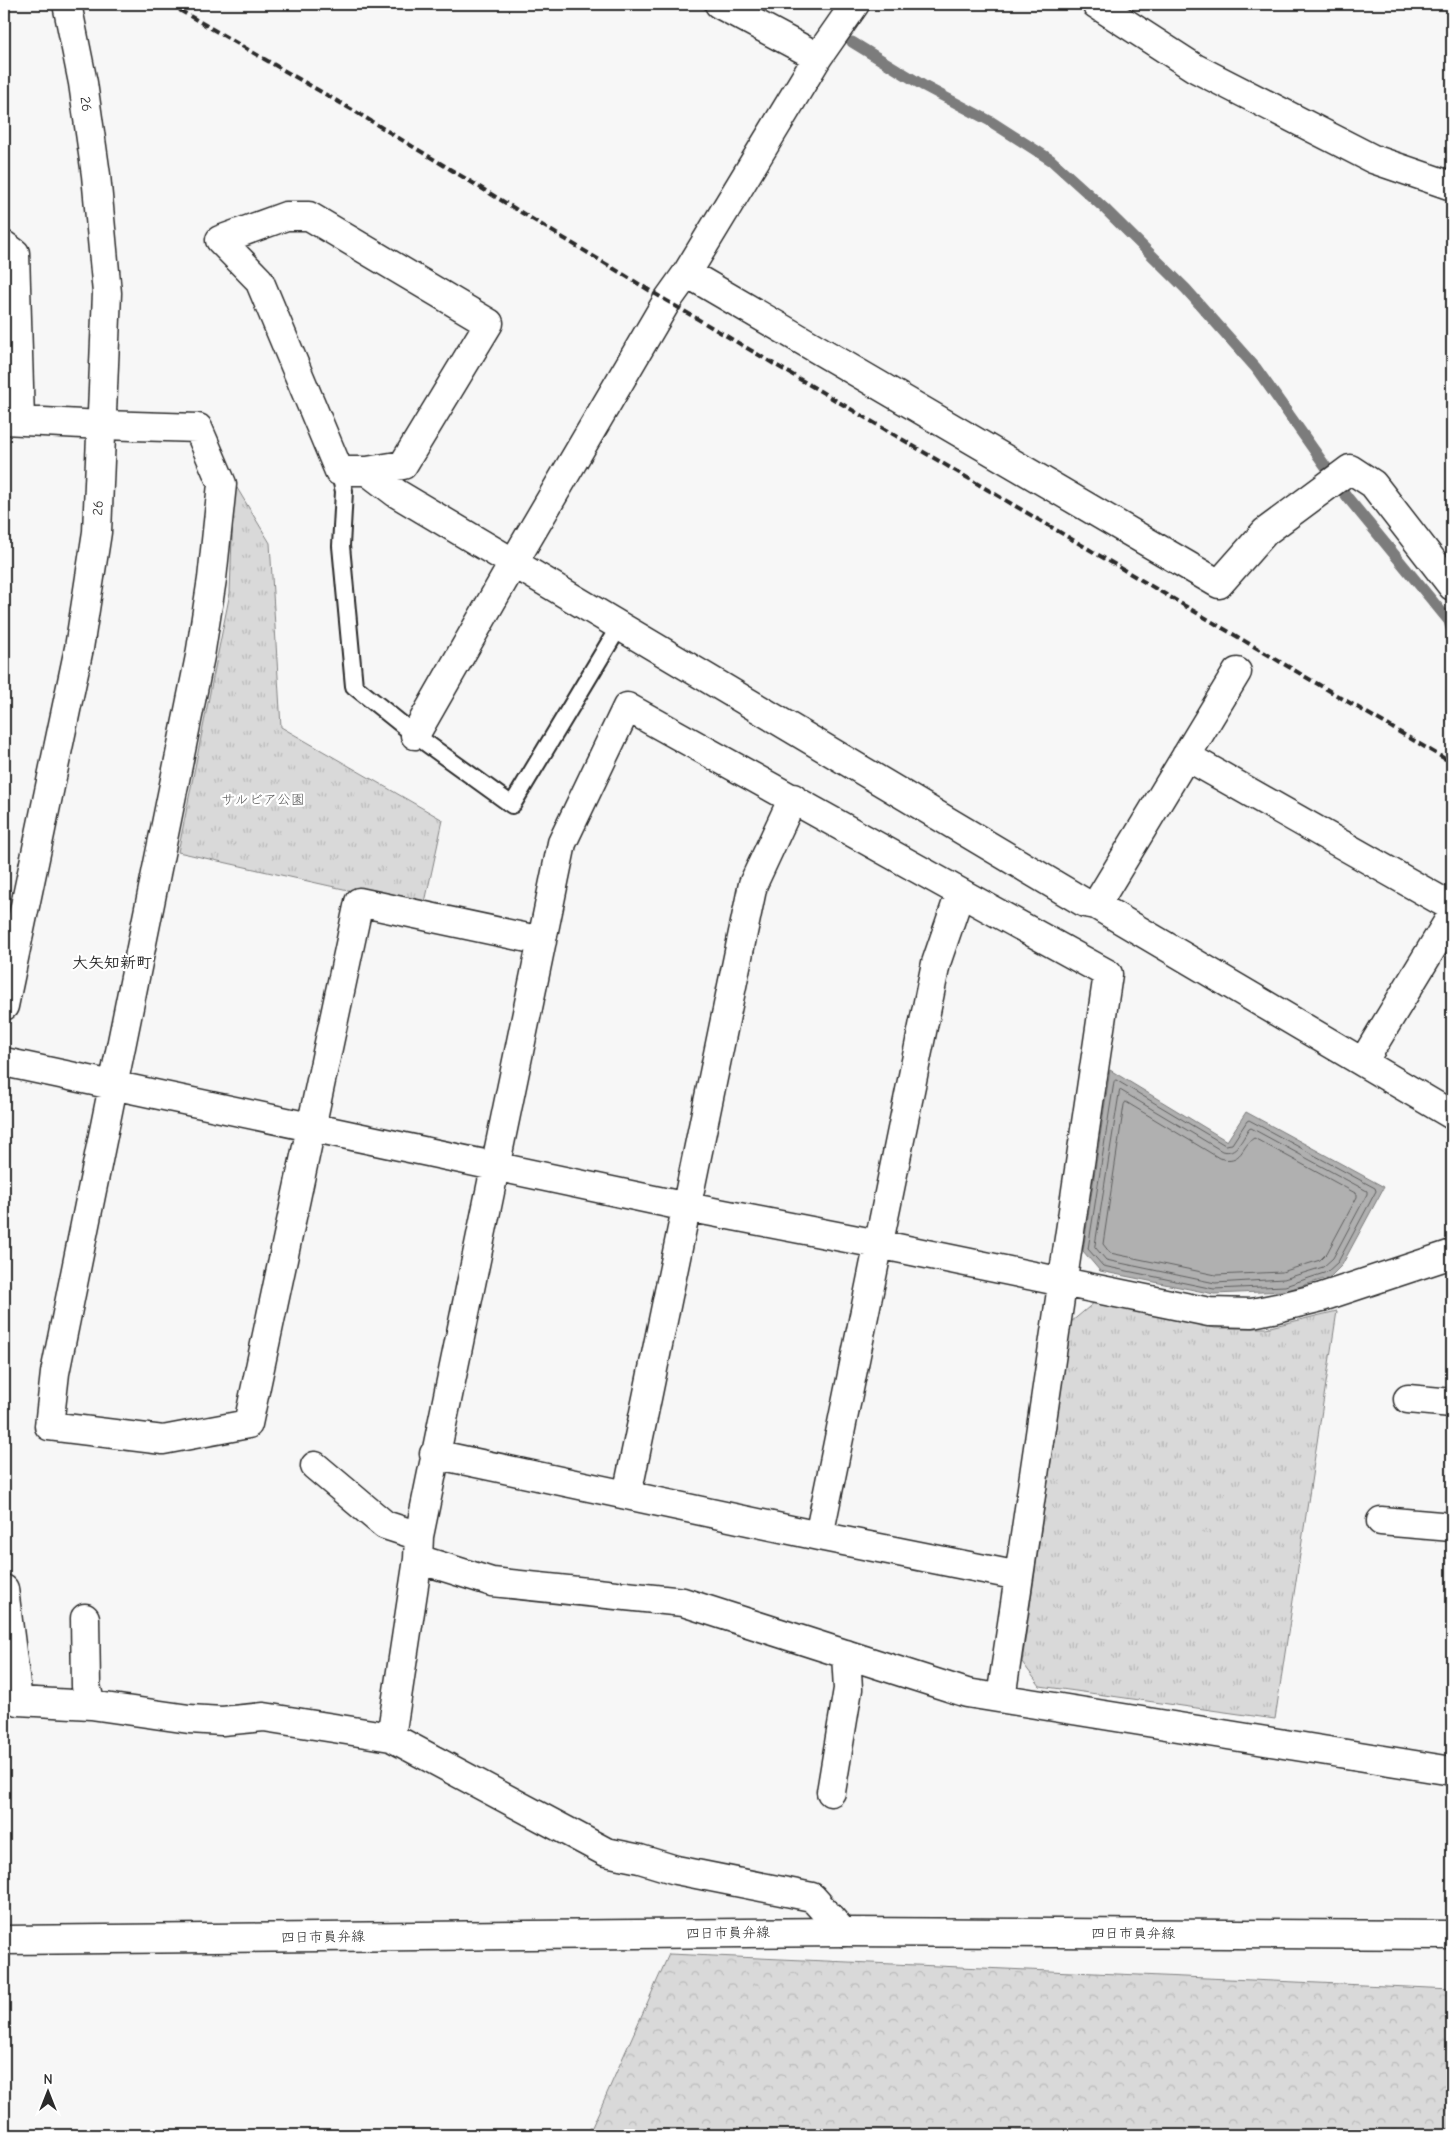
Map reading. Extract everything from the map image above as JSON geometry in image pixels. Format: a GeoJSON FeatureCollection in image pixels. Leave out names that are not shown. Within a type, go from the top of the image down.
{"type":"FeatureCollection","features":[{"type":"Feature","properties":{"kind":"street","name":"26"},"geometry":{"type":"LineString","coordinates":[[4,1006],[79,648],[96,532],[107,293],[96,175],[83,83],[67,4]]}},
{"type":"Feature","properties":{"kind":"street"},"geometry":{"type":"LineString","coordinates":[[719,4],[818,58]]}},
{"type":"Feature","properties":{"kind":"street"},"geometry":{"type":"LineString","coordinates":[[415,735],[667,301],[687,273],[818,58],[854,4]]}},
{"type":"Feature","properties":{"kind":"street"},"geometry":{"type":"LineString","coordinates":[[1096,4],[1195,68],[1374,159],[1452,186]]}},
{"type":"Feature","properties":{"kind":"street"},"geometry":{"type":"LineString","coordinates":[[286,216],[309,216],[489,323],[403,465],[368,471],[339,471],[259,280],[220,240],[286,216]]}},
{"type":"Feature","properties":{"kind":"street"},"geometry":{"type":"LineString","coordinates":[[4,246],[15,253],[12,420],[198,428],[222,484],[212,579],[200,656],[55,1373],[49,1426],[162,1440],[248,1424],[359,902],[542,941]]}},
{"type":"Feature","properties":{"kind":"street"},"geometry":{"type":"LineString","coordinates":[[687,273],[1219,584],[1265,532],[1350,470],[1373,484],[1452,586]]}},
{"type":"Feature","properties":{"kind":"street"},"geometry":{"type":"LineString","coordinates":[[368,471],[396,493],[1085,903],[1096,906],[1452,1116]]}},
{"type":"Feature","properties":{"kind":"street"},"geometry":{"type":"LineString","coordinates":[[1096,906],[1236,672]]}},
{"type":"Feature","properties":{"kind":"street"},"geometry":{"type":"LineString","coordinates":[[391,1737],[418,1548],[434,1454],[562,843],[627,707],[793,798],[960,894],[1108,974],[1000,1698]]}},
{"type":"Feature","properties":{"kind":"street"},"geometry":{"type":"LineString","coordinates":[[1186,756],[1452,907]]}},
{"type":"Feature","properties":{"kind":"street"},"geometry":{"type":"LineString","coordinates":[[627,1495],[753,884],[793,798]]}},
{"type":"Feature","properties":{"kind":"street"},"geometry":{"type":"LineString","coordinates":[[819,1536],[936,963],[960,894]]}},
{"type":"Feature","properties":{"kind":"street"},"geometry":{"type":"LineString","coordinates":[[1363,1062],[1452,915]]}},
{"type":"Feature","properties":{"kind":"street"},"geometry":{"type":"LineString","coordinates":[[4,1062],[494,1167],[1209,1312],[1252,1313],[1322,1296],[1452,1254]]}},
{"type":"Feature","properties":{"kind":"street"},"geometry":{"type":"LineString","coordinates":[[1408,1399],[1452,1403]]}},
{"type":"Feature","properties":{"kind":"street"},"geometry":{"type":"LineString","coordinates":[[434,1454],[819,1536],[1019,1576]]}},
{"type":"Feature","properties":{"kind":"street"},"geometry":{"type":"LineString","coordinates":[[315,1466],[385,1525],[418,1548],[492,1582],[683,1602],[966,1693],[1452,1771]]}},
{"type":"Feature","properties":{"kind":"street"},"geometry":{"type":"LineString","coordinates":[[1381,1521],[1452,1527]]}},
{"type":"Feature","properties":{"kind":"street"},"geometry":{"type":"LineString","coordinates":[[4,1589],[18,1701],[91,1705],[189,1719],[222,1721],[264,1717],[391,1737],[606,1852],[640,1859],[676,1870],[812,1897],[843,1932]]}},
{"type":"Feature","properties":{"kind":"street"},"geometry":{"type":"LineString","coordinates":[[85,1618],[86,1686],[91,1705]]}},
{"type":"Feature","properties":{"kind":"street"},"geometry":{"type":"LineString","coordinates":[[831,1792],[848,1689],[846,1654]]}},
{"type":"Feature","properties":{"kind":"street","name":"四日市員弁線"},"geometry":{"type":"LineString","coordinates":[[4,1940],[843,1932],[1452,1935]]}},
{"type":"Feature","properties":{"kind":"lane"},"geometry":{"type":"LineString","coordinates":[[339,471],[344,491],[341,546],[354,686],[415,735],[512,806],[620,625]]}},
{"type":"Feature","properties":{"kind":"green space","name":"サルビア公園"},"geometry":{"type":"Polygon","coordinates":[[[234,483],[270,543],[281,727],[443,820],[424,907],[178,852],[230,593],[234,483]]]}},
{"type":"Feature","properties":{"kind":"green space"},"geometry":{"type":"Polygon","coordinates":[[[1095,1302],[1215,1328],[1266,1328],[1337,1311],[1275,1719],[1040,1686],[1022,1662],[1071,1322],[1095,1302]]]}},
{"type":"Feature","properties":{"kind":"green space"},"geometry":{"type":"Polygon","coordinates":[[[669,1954],[1452,1989],[1452,2135],[582,2135],[592,2127],[669,1954]]]}},
{"type":"Feature","properties":{"kind":"water"},"geometry":{"type":"Polygon","coordinates":[[[1110,1070],[1227,1141],[1246,1112],[1384,1187],[1342,1265],[1330,1277],[1285,1291],[1214,1294],[1100,1271],[1083,1251],[1110,1070]]]}},
{"type":"Feature","properties":{"kind":"waterway"},"geometry":{"type":"LineString","coordinates":[[852,42],[924,86],[990,121],[1051,160],[1104,208],[1186,289],[1256,368],[1348,498],[1449,621],[1452,632]]}},
{"type":"Feature","properties":{"kind":"waterway"},"geometry":{"type":"LineString","coordinates":[[1452,689],[1452,698]]}},
{"type":"Feature","properties":{"kind":"railway"},"geometry":{"type":"LineString","coordinates":[[169,4],[356,112],[667,301],[1452,763]]}},
{"type":"Feature","properties":{"kind":"district","name":"大矢知新町"},"geometry":{"type":"Point","coordinates":[112,963]}}]}
